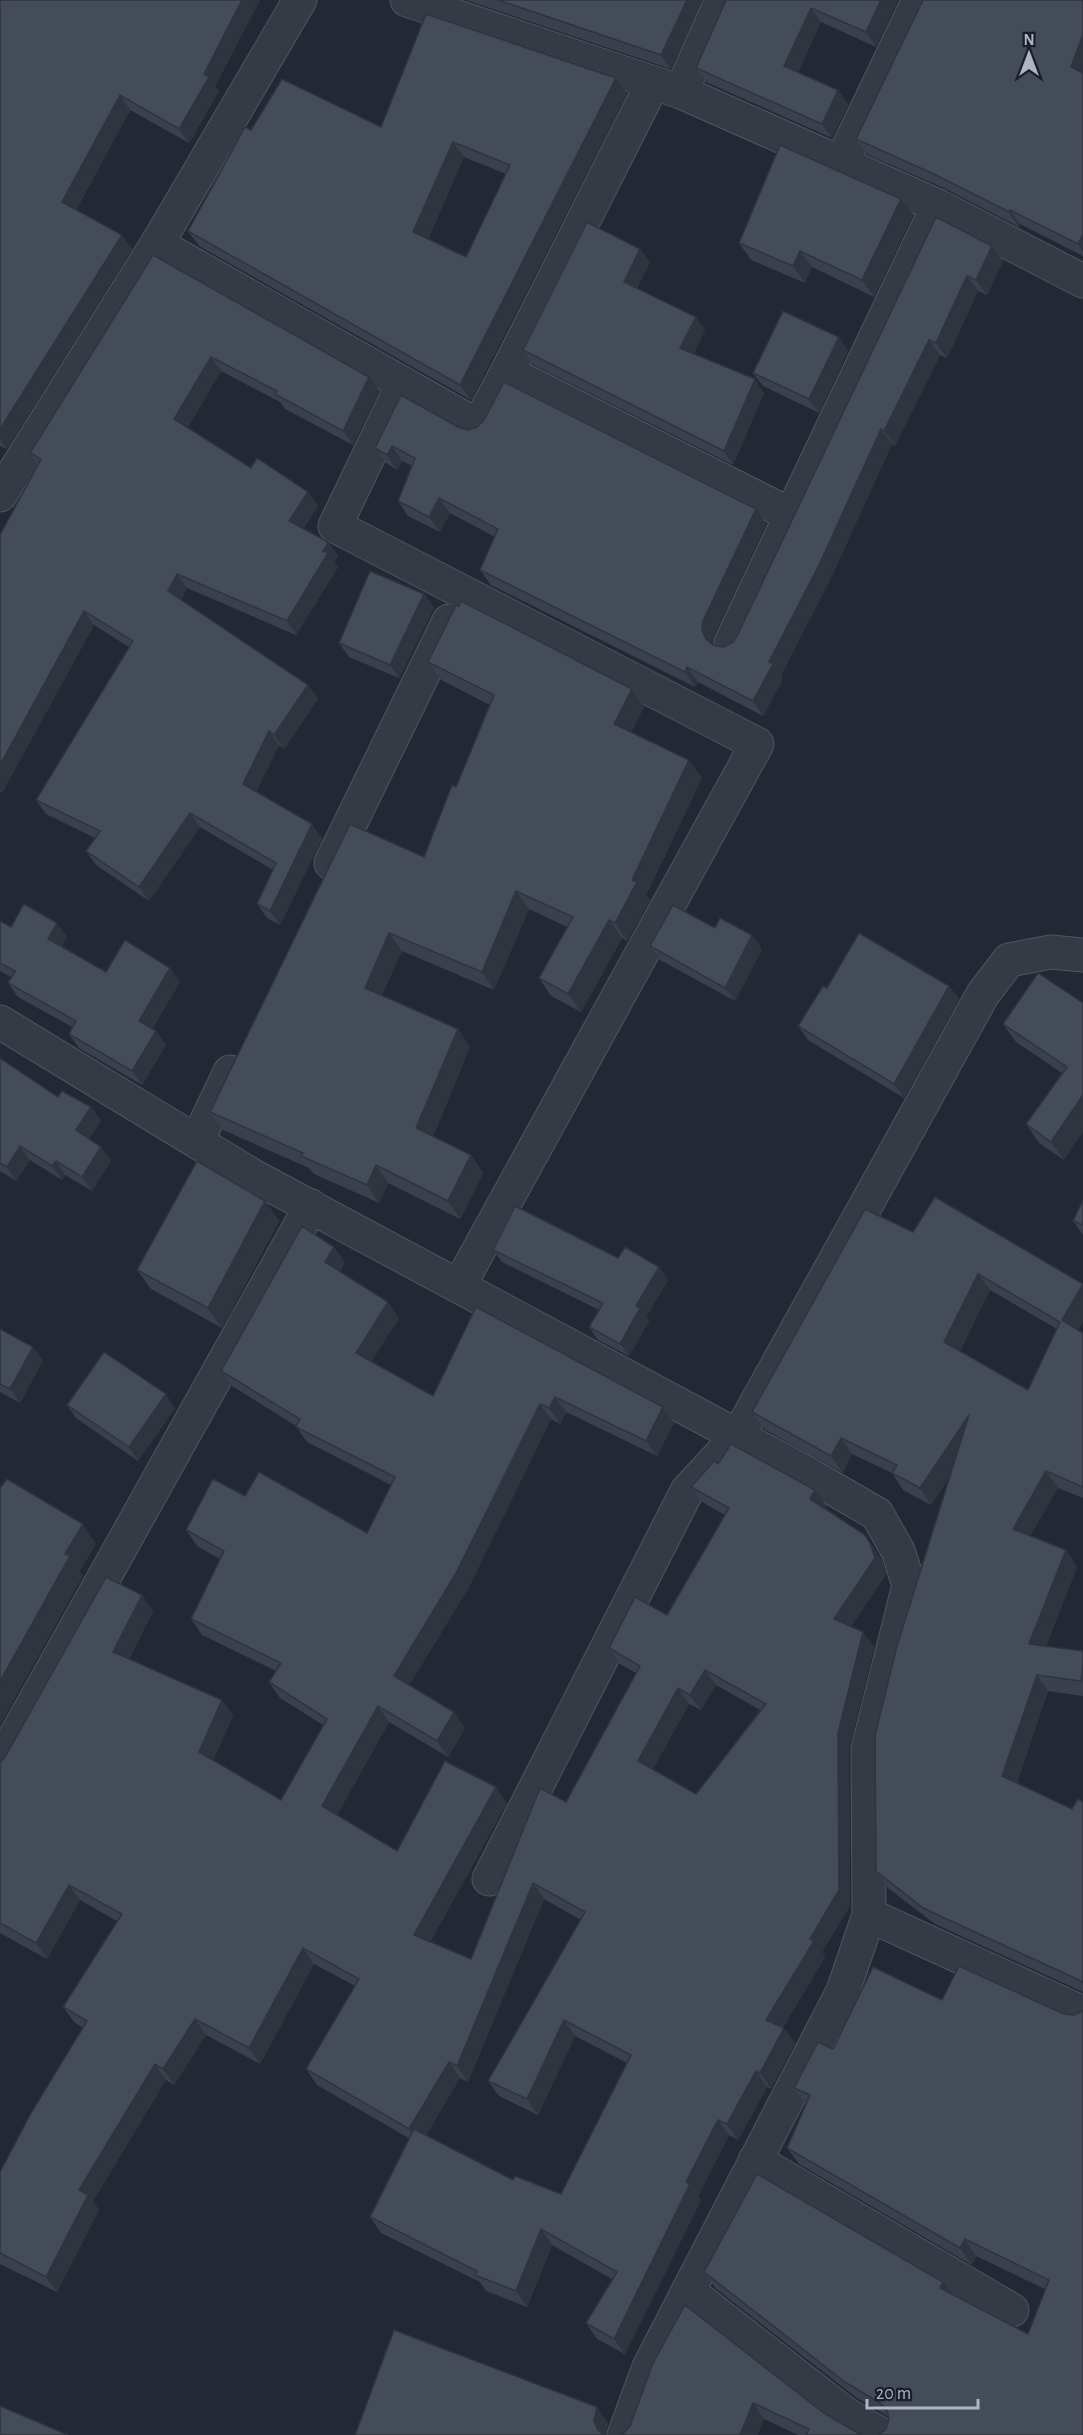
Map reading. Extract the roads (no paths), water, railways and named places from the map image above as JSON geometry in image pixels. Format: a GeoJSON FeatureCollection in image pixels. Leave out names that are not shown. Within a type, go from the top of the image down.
{"type":"FeatureCollection","features":[{"type":"Feature","properties":{"kind":"street"},"geometry":{"type":"LineString","coordinates":[[0,495],[158,244],[300,0]]}},
{"type":"Feature","properties":{"kind":"street"},"geometry":{"type":"LineString","coordinates":[[407,0],[667,88],[938,206],[1083,281]]}},
{"type":"Feature","properties":{"kind":"street"},"geometry":{"type":"LineString","coordinates":[[158,244],[478,426],[667,88],[722,0]]}},
{"type":"Feature","properties":{"kind":"street"},"geometry":{"type":"LineString","coordinates":[[841,163],[919,0]]}},
{"type":"Feature","properties":{"kind":"street"},"geometry":{"type":"LineString","coordinates":[[730,643],[938,206]]}},
{"type":"Feature","properties":{"kind":"street"},"geometry":{"type":"LineString","coordinates":[[507,372],[791,514]]}},
{"type":"Feature","properties":{"kind":"street"},"geometry":{"type":"LineString","coordinates":[[403,384],[335,526],[757,744],[459,1286]]}},
{"type":"Feature","properties":{"kind":"street"},"geometry":{"type":"LineString","coordinates":[[316,893],[462,592]]}},
{"type":"Feature","properties":{"kind":"street"},"geometry":{"type":"LineString","coordinates":[[489,1879],[687,1491],[738,1436],[983,994],[1009,960],[1051,952],[1083,955]]}},
{"type":"Feature","properties":{"kind":"street"},"geometry":{"type":"LineString","coordinates":[[0,1022],[197,1141],[311,1206],[738,1436],[877,1514],[898,1551],[909,1585],[868,1749],[869,1915],[843,1991],[649,2367],[624,2435]]}},
{"type":"Feature","properties":{"kind":"street"},"geometry":{"type":"LineString","coordinates":[[197,1141],[244,1044]]}},
{"type":"Feature","properties":{"kind":"street"},"geometry":{"type":"LineString","coordinates":[[0,1764],[311,1206]]}},
{"type":"Feature","properties":{"kind":"street"},"geometry":{"type":"LineString","coordinates":[[869,1915],[1083,2013]]}},
{"type":"Feature","properties":{"kind":"street"},"geometry":{"type":"LineString","coordinates":[[755,2160],[1012,2310]]}},
{"type":"Feature","properties":{"kind":"street"},"geometry":{"type":"LineString","coordinates":[[688,2291],[846,2414],[882,2435]]}}]}
